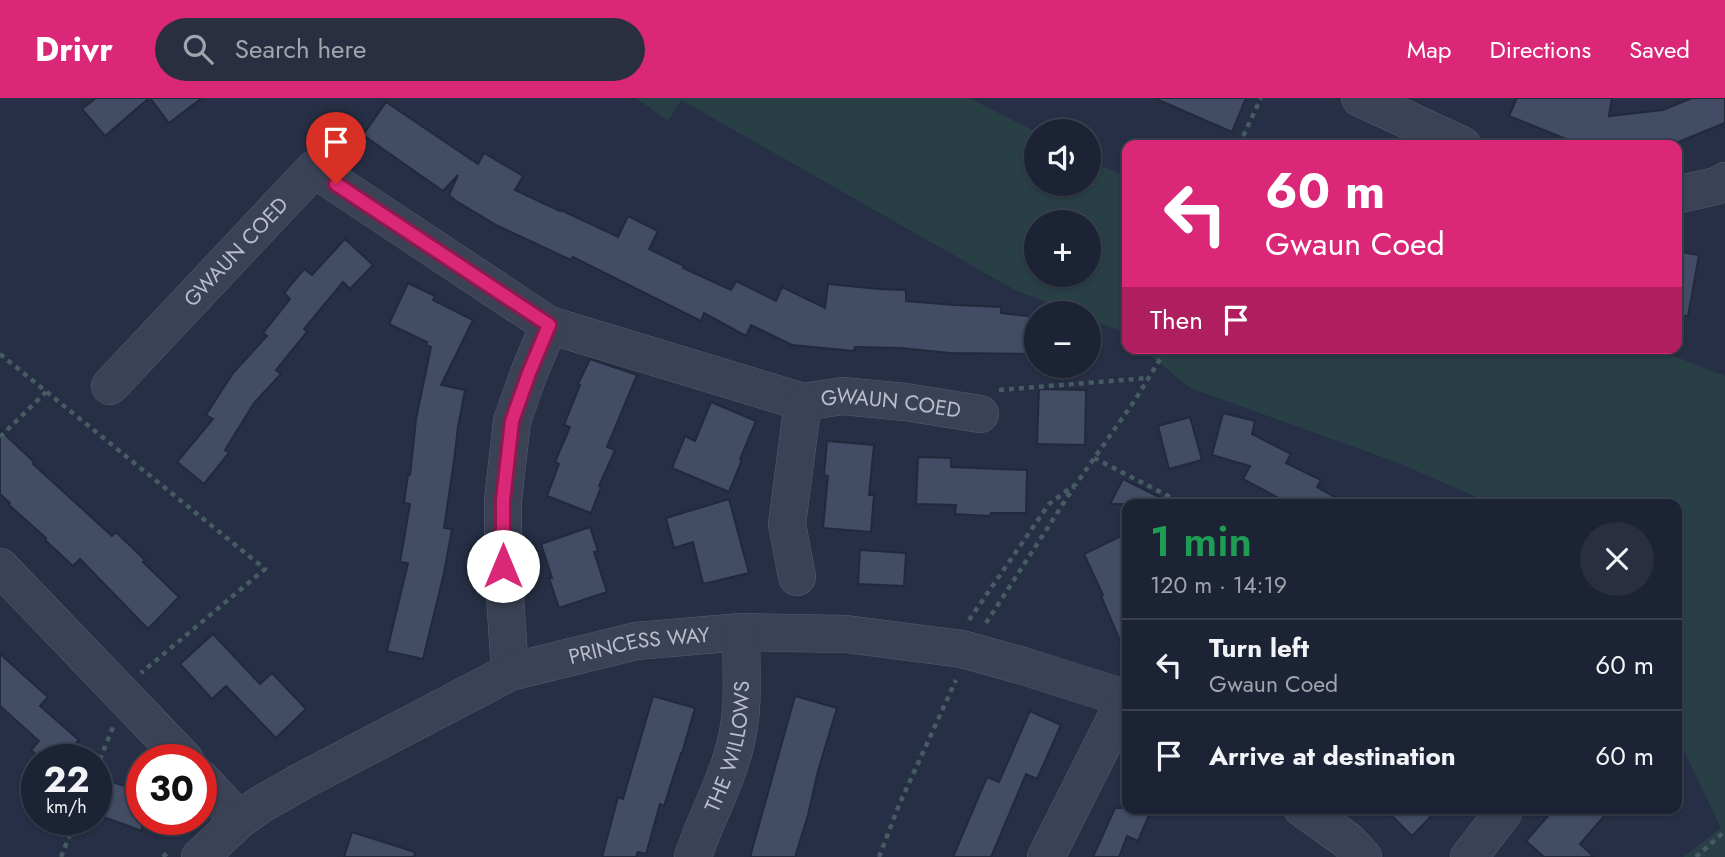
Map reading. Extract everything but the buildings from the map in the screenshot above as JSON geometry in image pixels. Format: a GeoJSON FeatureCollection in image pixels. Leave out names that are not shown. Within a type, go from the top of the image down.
{"type":"FeatureCollection","features":[{"type":"Feature","properties":{"kind":"street"},"geometry":{"type":"LineString","coordinates":[[1372,100],[1452,140]]}},
{"type":"Feature","properties":{"kind":"street","name":"GWAUN COED"},"geometry":{"type":"LineString","coordinates":[[110,386],[314,169],[549,325],[803,402],[843,396],[975,413]]}},
{"type":"Feature","properties":{"kind":"street"},"geometry":{"type":"LineString","coordinates":[[1682,194],[1716,186],[1725,181]]}},
{"type":"Feature","properties":{"kind":"street"},"geometry":{"type":"LineString","coordinates":[[510,672],[503,566],[503,500],[512,421],[549,325]]}},
{"type":"Feature","properties":{"kind":"street","name":"GWAUN COED"},"geometry":{"type":"LineString","coordinates":[[797,576],[787,524],[803,402]]}},
{"type":"Feature","properties":{"kind":"street"},"geometry":{"type":"LineString","coordinates":[[0,567],[170,744]]}},
{"type":"Feature","properties":{"kind":"street","name":"PRINCESS WAY"},"geometry":{"type":"LineString","coordinates":[[200,857],[239,820],[260,805],[510,672],[636,641],[741,632],[846,634],[962,649],[1122,697]]}},
{"type":"Feature","properties":{"kind":"street","name":"THE WILLOWS"},"geometry":{"type":"LineString","coordinates":[[693,857],[735,746],[741,716],[741,632]]}},
{"type":"Feature","properties":{"kind":"street"},"geometry":{"type":"LineString","coordinates":[[1046,857],[1122,706]]}},
{"type":"Feature","properties":{"kind":"street"},"geometry":{"type":"LineString","coordinates":[[217,796],[239,820]]}},
{"type":"Feature","properties":{"kind":"street"},"geometry":{"type":"LineString","coordinates":[[1311,814],[1348,841],[1363,857]]}},
{"type":"Feature","properties":{"kind":"street"},"geometry":{"type":"LineString","coordinates":[[1469,857],[1502,814]]}},
{"type":"Feature","properties":{"kind":"path"},"geometry":{"type":"LineString","coordinates":[[1240,140],[1261,98]]}},
{"type":"Feature","properties":{"kind":"path"},"geometry":{"type":"LineString","coordinates":[[0,354],[265,569],[122,694],[105,744]]}},
{"type":"Feature","properties":{"kind":"path"},"geometry":{"type":"LineString","coordinates":[[975,413],[999,390],[1149,378]]}},
{"type":"Feature","properties":{"kind":"path"},"geometry":{"type":"LineString","coordinates":[[0,437],[46,392]]}},
{"type":"Feature","properties":{"kind":"path"},"geometry":{"type":"LineString","coordinates":[[1094,458],[1174,499]]}},
{"type":"Feature","properties":{"kind":"path"},"geometry":{"type":"LineString","coordinates":[[986,623],[1076,484]]}},
{"type":"Feature","properties":{"kind":"path"},"geometry":{"type":"LineString","coordinates":[[879,857],[899,805],[957,680]]}},
{"type":"Feature","properties":{"kind":"path"},"geometry":{"type":"LineString","coordinates":[[1696,857],[1725,831]]}},
{"type":"Feature","properties":{"kind":"path"},"geometry":{"type":"LineString","coordinates":[[61,857],[70,835]]}},
{"type":"Feature","properties":{"kind":"shaded area"},"geometry":{"type":"Polygon","coordinates":[[[636,98],[969,98],[1024,126],[1024,196],[1101,196],[1101,165],[1122,176],[1122,333],[1101,324],[1101,301],[1044,301],[1015,290],[681,100],[668,121],[636,98]]]}},
{"type":"Feature","properties":{"kind":"shaded area"},"geometry":{"type":"Polygon","coordinates":[[[1148,354],[1668,354],[1725,376],[1725,857],[1683,857],[1721,828],[1682,746],[1682,499],[1481,499],[1396,462],[1190,388],[1148,354]]]}},
{"type":"Feature","properties":{"kind":"route"},"geometry":{"type":"LineString","coordinates":[[336,184],[549,325],[512,421],[503,500],[503,566]]}}]}
